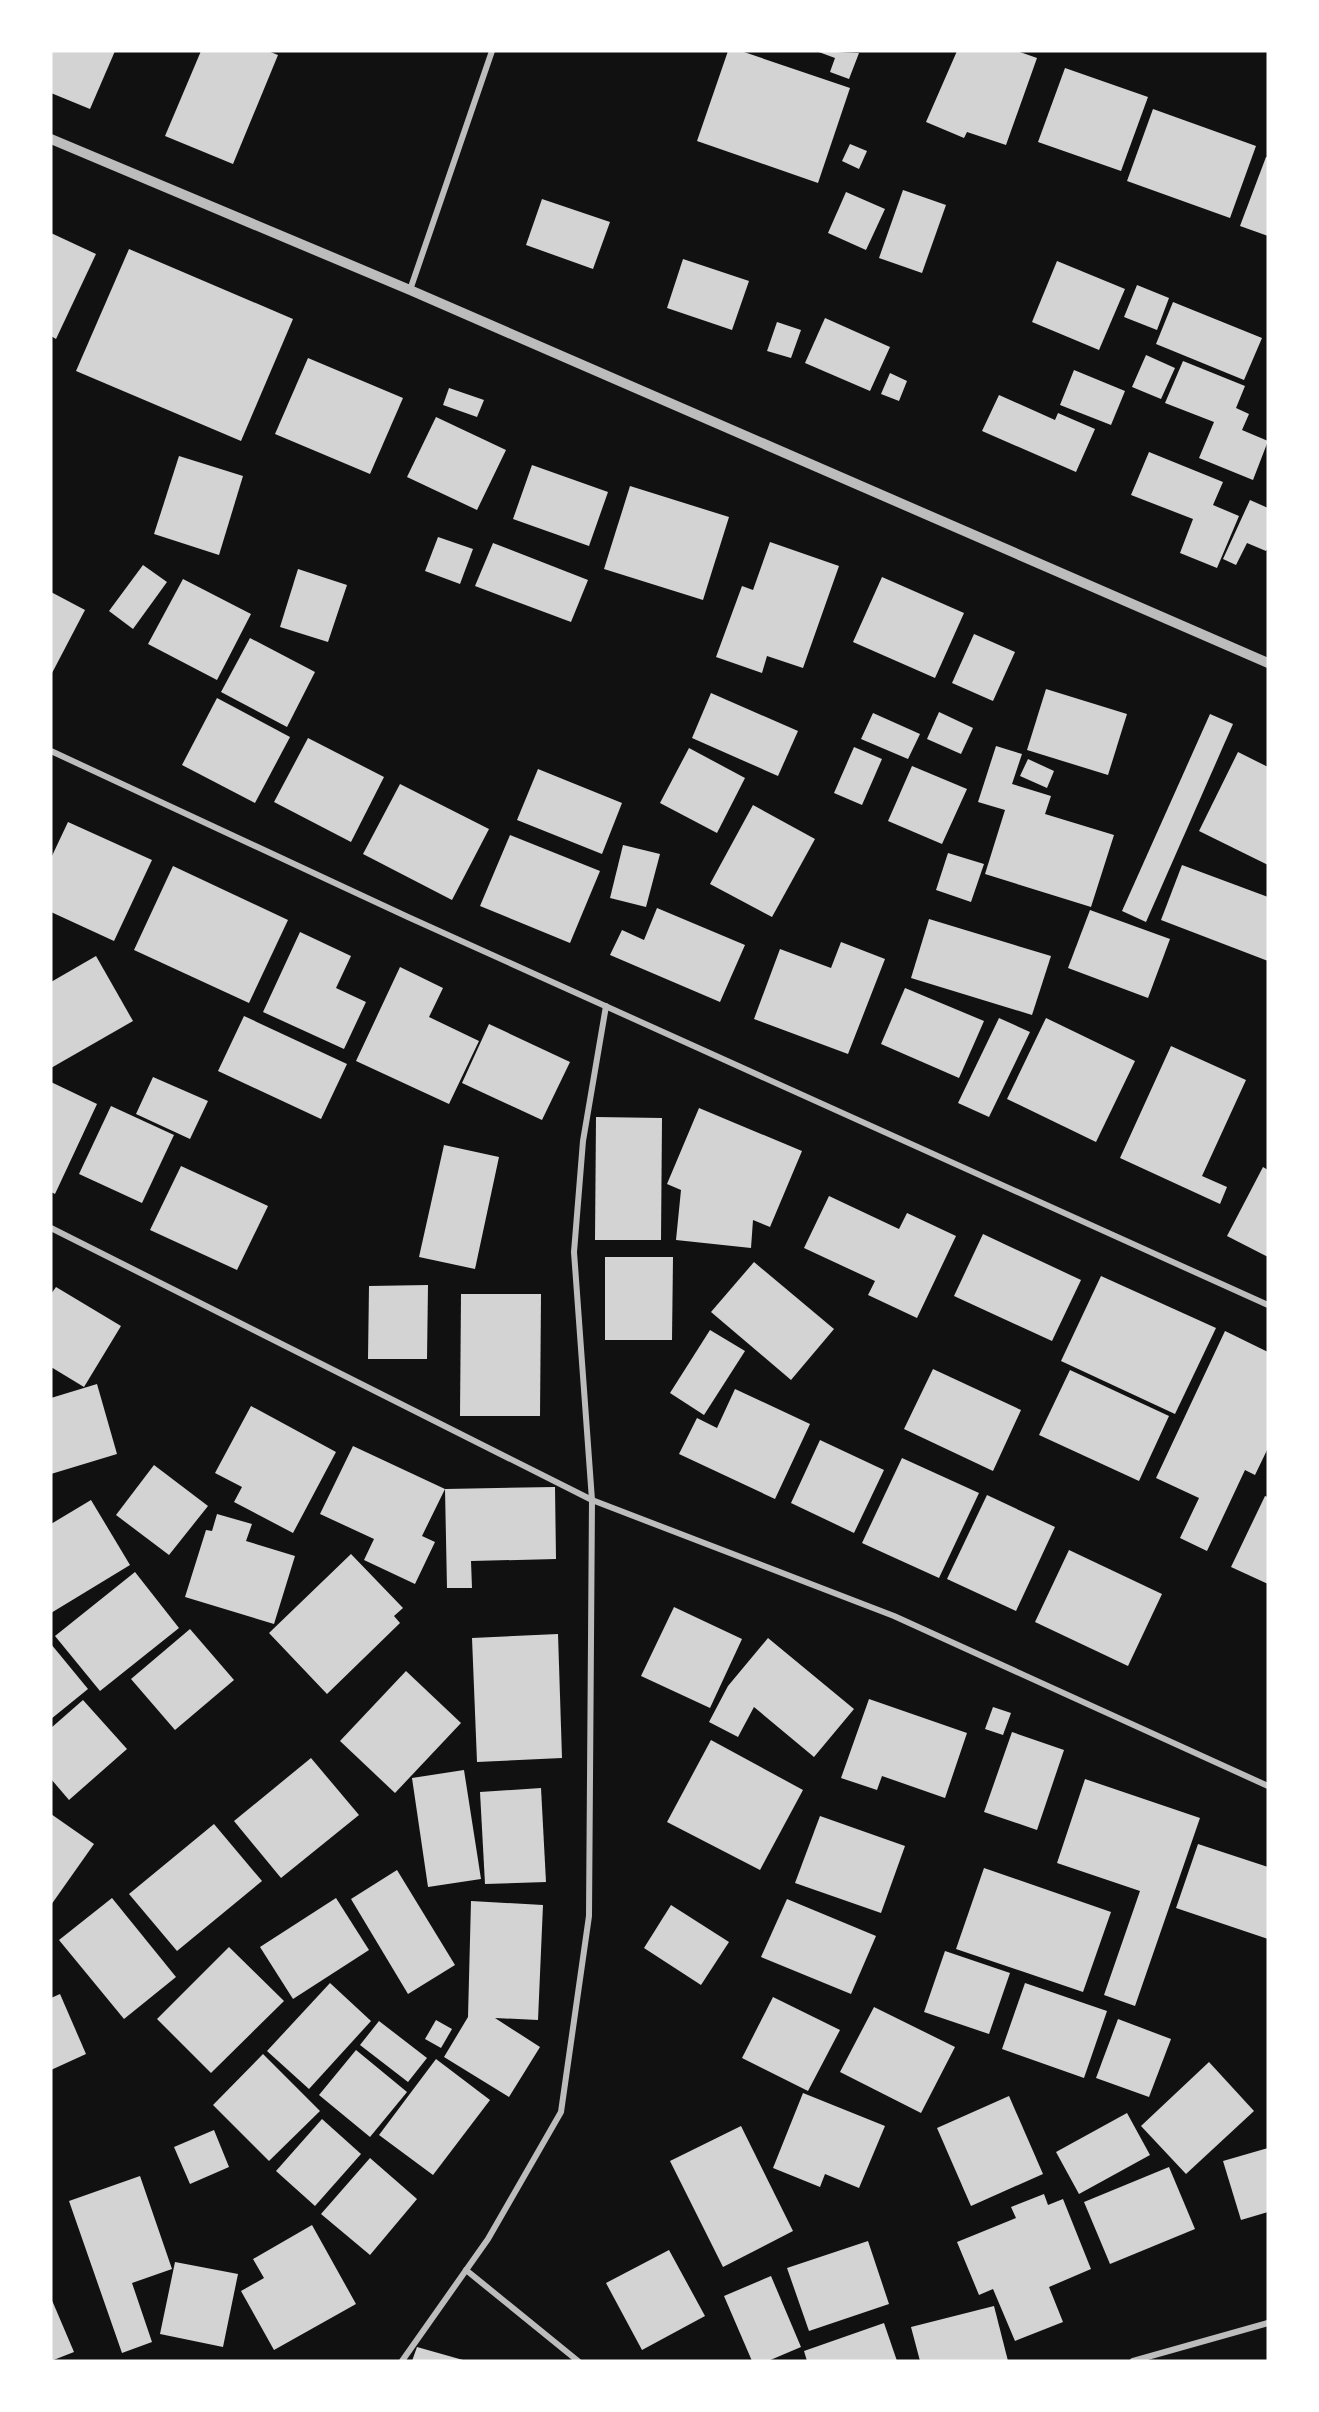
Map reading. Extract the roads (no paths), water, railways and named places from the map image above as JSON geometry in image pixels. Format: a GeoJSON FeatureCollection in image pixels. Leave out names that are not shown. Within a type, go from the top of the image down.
{"type":"FeatureCollection","features":[{"type":"Feature","properties":{"kind":"street"},"geometry":{"type":"LineString","coordinates":[[410,290],[492,51]]}},
{"type":"Feature","properties":{"kind":"street"},"geometry":{"type":"LineString","coordinates":[[51,139],[410,290],[1268,663]]}},
{"type":"Feature","properties":{"kind":"street"},"geometry":{"type":"LineString","coordinates":[[51,751],[606,1006],[1268,1305]]}},
{"type":"Feature","properties":{"kind":"street"},"geometry":{"type":"LineString","coordinates":[[402,2361],[488,2240],[561,2112],[589,1916],[592,1500],[574,1252],[583,1141],[606,1006]]}},
{"type":"Feature","properties":{"kind":"street"},"geometry":{"type":"LineString","coordinates":[[51,1228],[592,1500],[894,1616],[1268,1786]]}},
{"type":"Feature","properties":{"kind":"street"},"geometry":{"type":"LineString","coordinates":[[466,2270],[578,2361]]}},
{"type":"Feature","properties":{"kind":"street"},"geometry":{"type":"LineString","coordinates":[[1133,2361],[1268,2323]]}}]}
